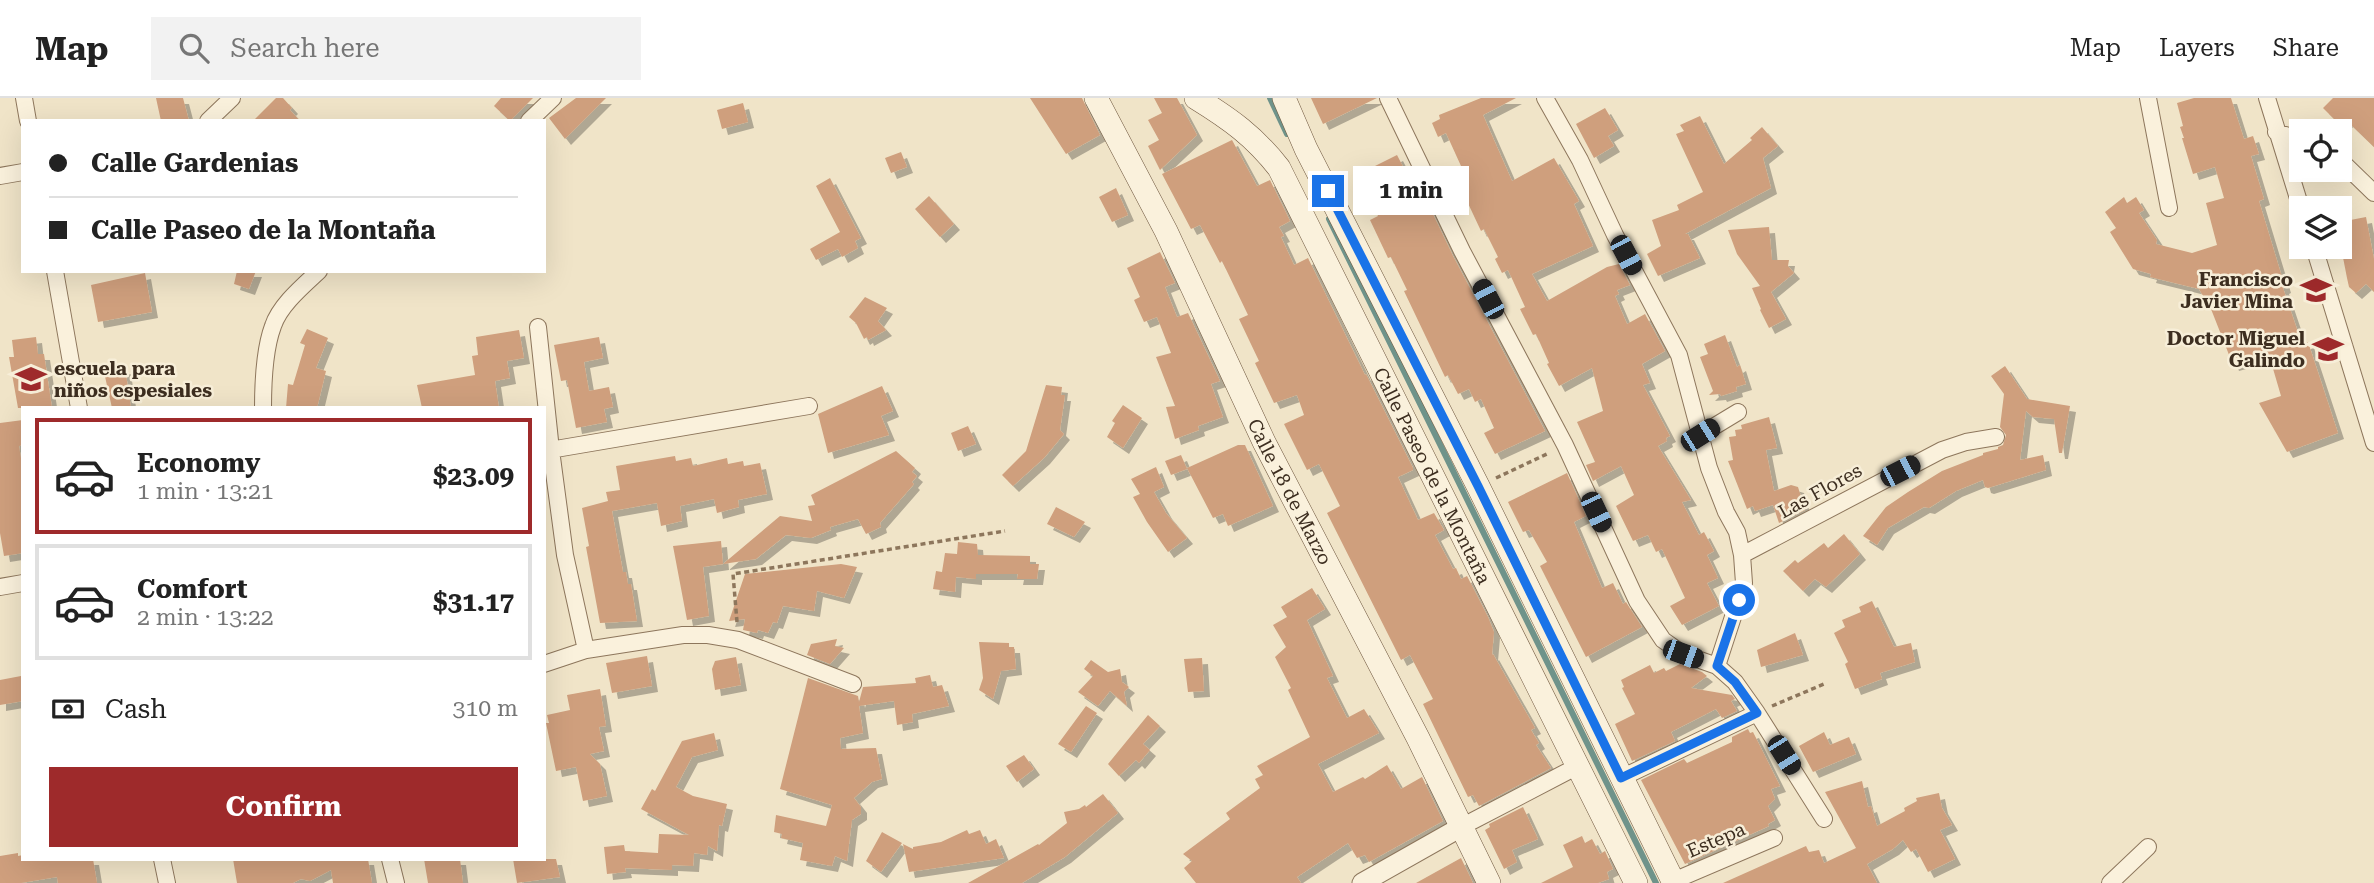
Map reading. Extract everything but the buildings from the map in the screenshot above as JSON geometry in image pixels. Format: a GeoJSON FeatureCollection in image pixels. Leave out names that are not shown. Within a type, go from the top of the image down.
{"type":"FeatureCollection","features":[{"type":"Feature","properties":{"kind":"main road","name":"Calle 18 de Marzo"},"geometry":{"type":"LineString","coordinates":[[1097,98],[1166,231],[1264,442],[1418,738],[1489,883]]}},
{"type":"Feature","properties":{"kind":"main road","name":"Calle Paseo de la Montaña"},"geometry":{"type":"LineString","coordinates":[[1196,98],[1237,124],[1260,143],[1279,168],[1636,883]]}},
{"type":"Feature","properties":{"kind":"main road","name":"Calle Paseo de la Montaña"},"geometry":{"type":"LineString","coordinates":[[1284,98],[1306,149],[1478,486],[1674,882]]}},
{"type":"Feature","properties":{"kind":"street"},"geometry":{"type":"LineString","coordinates":[[24,98],[28,119]]}},
{"type":"Feature","properties":{"kind":"street"},"geometry":{"type":"LineString","coordinates":[[210,119],[232,98]]}},
{"type":"Feature","properties":{"kind":"street"},"geometry":{"type":"LineString","coordinates":[[531,119],[553,98]]}},
{"type":"Feature","properties":{"kind":"street"},"geometry":{"type":"LineString","coordinates":[[1388,98],[1462,251],[1565,445],[1637,601],[1663,640],[1683,654],[1717,666],[1735,682],[1824,819]]}},
{"type":"Feature","properties":{"kind":"street"},"geometry":{"type":"LineString","coordinates":[[1545,98],[1580,160],[1615,235],[1679,355],[1717,490],[1737,532],[1744,583],[1717,666]]}},
{"type":"Feature","properties":{"kind":"street"},"geometry":{"type":"LineString","coordinates":[[2148,98],[2169,208]]}},
{"type":"Feature","properties":{"kind":"street"},"geometry":{"type":"LineString","coordinates":[[2267,98],[2297,196]]}},
{"type":"Feature","properties":{"kind":"street"},"geometry":{"type":"LineString","coordinates":[[2276,132],[2289,136]]}},
{"type":"Feature","properties":{"kind":"street"},"geometry":{"type":"LineString","coordinates":[[0,176],[21,172]]}},
{"type":"Feature","properties":{"kind":"street"},"geometry":{"type":"LineString","coordinates":[[2352,172],[2374,193]]}},
{"type":"Feature","properties":{"kind":"street"},"geometry":{"type":"LineString","coordinates":[[2318,259],[2374,443]]}},
{"type":"Feature","properties":{"kind":"street"},"geometry":{"type":"LineString","coordinates":[[55,273],[79,406]]}},
{"type":"Feature","properties":{"kind":"street"},"geometry":{"type":"LineString","coordinates":[[263,406],[268,347],[273,324],[317,273]]}},
{"type":"Feature","properties":{"kind":"street"},"geometry":{"type":"LineString","coordinates":[[538,327],[544,406]]}},
{"type":"Feature","properties":{"kind":"street"},"geometry":{"type":"LineString","coordinates":[[548,450],[809,406]]}},
{"type":"Feature","properties":{"kind":"street"},"geometry":{"type":"LineString","coordinates":[[1700,435],[1738,412]]}},
{"type":"Feature","properties":{"kind":"street"},"geometry":{"type":"LineString","coordinates":[[546,425],[565,555],[586,650]]}},
{"type":"Feature","properties":{"kind":"street","name":"Las Flores"},"geometry":{"type":"LineString","coordinates":[[1742,555],[1942,450],[1966,442],[1996,437]]}},
{"type":"Feature","properties":{"kind":"street"},"geometry":{"type":"LineString","coordinates":[[0,587],[21,583]]}},
{"type":"Feature","properties":{"kind":"street"},"geometry":{"type":"LineString","coordinates":[[546,663],[586,650],[683,635],[708,635],[738,640],[853,684]]}},
{"type":"Feature","properties":{"kind":"street"},"geometry":{"type":"LineString","coordinates":[[1621,778],[1757,713]]}},
{"type":"Feature","properties":{"kind":"street"},"geometry":{"type":"LineString","coordinates":[[1362,883],[1578,765]]}},
{"type":"Feature","properties":{"kind":"street","name":"Estepa"},"geometry":{"type":"LineString","coordinates":[[1674,882],[1774,838]]}},
{"type":"Feature","properties":{"kind":"street"},"geometry":{"type":"LineString","coordinates":[[2110,883],[2148,847]]}},
{"type":"Feature","properties":{"kind":"street"},"geometry":{"type":"LineString","coordinates":[[162,861],[167,883]]}},
{"type":"Feature","properties":{"kind":"street"},"geometry":{"type":"LineString","coordinates":[[390,861],[396,883]]}},
{"type":"Feature","properties":{"kind":"path"},"geometry":{"type":"LineString","coordinates":[[1478,486],[1565,445]]}},
{"type":"Feature","properties":{"kind":"path"},"geometry":{"type":"LineString","coordinates":[[738,640],[733,574],[1005,531]]}},
{"type":"Feature","properties":{"kind":"path"},"geometry":{"type":"LineString","coordinates":[[1757,713],[1824,684]]}},
{"type":"Feature","properties":{"kind":"waterway"},"geometry":{"type":"LineString","coordinates":[[1270,98],[1287,134]]}},
{"type":"Feature","properties":{"kind":"waterway"},"geometry":{"type":"LineString","coordinates":[[1329,219],[1656,883]]}},
{"type":"Feature","properties":{"kind":"place","name":"Francisco Javier Mina"},"geometry":{"type":"Point","coordinates":[2316,290]}},
{"type":"Feature","properties":{"kind":"place","name":"Doctor Miguel Galindo"},"geometry":{"type":"Point","coordinates":[2328,349]}},
{"type":"Feature","properties":{"kind":"place","name":"escuela para niños espesiales"},"geometry":{"type":"Point","coordinates":[31,379]}},
{"type":"Feature","properties":{"kind":"route"},"geometry":{"type":"LineString","coordinates":[[1328,191],[1478,486],[1621,778],[1757,713],[1735,682],[1717,666],[1739,600]]}}]}
